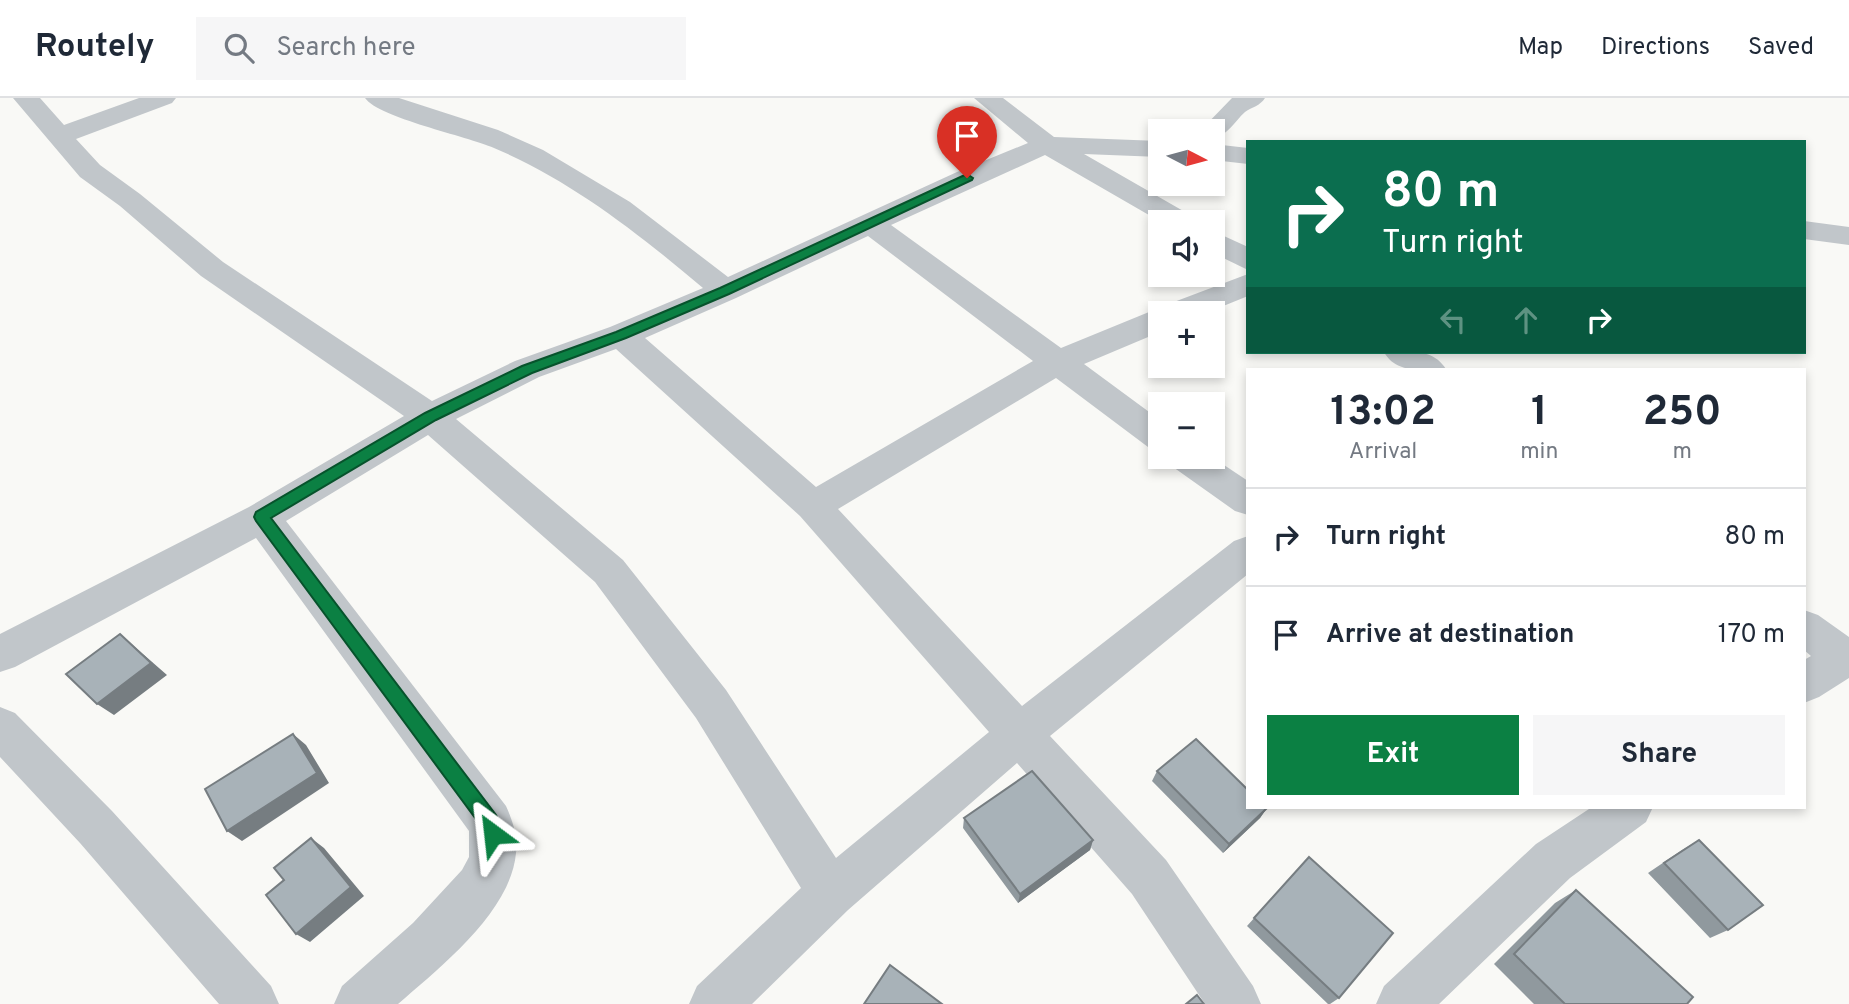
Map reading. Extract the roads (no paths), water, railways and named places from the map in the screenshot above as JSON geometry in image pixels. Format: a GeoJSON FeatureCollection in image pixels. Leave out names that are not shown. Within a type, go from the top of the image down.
{"type":"FeatureCollection","features":[{"type":"Feature","properties":{"kind":"street"},"geometry":{"type":"LineString","coordinates":[[26,98],[90,171],[212,269],[430,417],[609,571],[711,704],[831,893]]}},
{"type":"Feature","properties":{"kind":"street"},"geometry":{"type":"LineString","coordinates":[[59,136],[163,98]]}},
{"type":"Feature","properties":{"kind":"street"},"geometry":{"type":"LineString","coordinates":[[378,98],[504,142],[539,160],[663,238],[724,291]]}},
{"type":"Feature","properties":{"kind":"street"},"geometry":{"type":"LineString","coordinates":[[987,98],[1047,145],[1161,210]]}},
{"type":"Feature","properties":{"kind":"street"},"geometry":{"type":"LineString","coordinates":[[1225,119],[1237,106],[1252,98]]}},
{"type":"Feature","properties":{"kind":"street"},"geometry":{"type":"LineString","coordinates":[[0,654],[261,517],[430,417],[527,369],[621,335],[724,291],[967,178],[1047,145],[1148,149]]}},
{"type":"Feature","properties":{"kind":"street"},"geometry":{"type":"LineString","coordinates":[[1225,153],[1246,156]]}},
{"type":"Feature","properties":{"kind":"street"},"geometry":{"type":"LineString","coordinates":[[870,223],[1148,429]]}},
{"type":"Feature","properties":{"kind":"street"},"geometry":{"type":"LineString","coordinates":[[1806,230],[1849,236]]}},
{"type":"Feature","properties":{"kind":"street"},"geometry":{"type":"LineString","coordinates":[[1225,247],[1246,259]]}},
{"type":"Feature","properties":{"kind":"street"},"geometry":{"type":"LineString","coordinates":[[1206,301],[1246,285]]}},
{"type":"Feature","properties":{"kind":"street"},"geometry":{"type":"LineString","coordinates":[[813,506],[1056,363],[1148,325]]}},
{"type":"Feature","properties":{"kind":"street"},"geometry":{"type":"LineString","coordinates":[[621,335],[813,506],[1149,877],[1235,1004]]}},
{"type":"Feature","properties":{"kind":"street"},"geometry":{"type":"LineString","coordinates":[[1403,354],[1427,368]]}},
{"type":"Feature","properties":{"kind":"street"},"geometry":{"type":"LineString","coordinates":[[1203,469],[1246,500]]}},
{"type":"Feature","properties":{"kind":"street"},"geometry":{"type":"LineString","coordinates":[[261,517],[490,822],[493,834],[494,848],[490,867],[469,903],[360,1004]]}},
{"type":"Feature","properties":{"kind":"street"},"geometry":{"type":"LineString","coordinates":[[715,1004],[831,893],[1019,734],[1246,554]]}},
{"type":"Feature","properties":{"kind":"street"},"geometry":{"type":"LineString","coordinates":[[1806,627],[1847,658],[1806,683]]}},
{"type":"Feature","properties":{"kind":"street"},"geometry":{"type":"LineString","coordinates":[[0,727],[96,827],[253,1004]]}},
{"type":"Feature","properties":{"kind":"street"},"geometry":{"type":"LineString","coordinates":[[1402,1004],[1553,861],[1627,809]]}}]}
